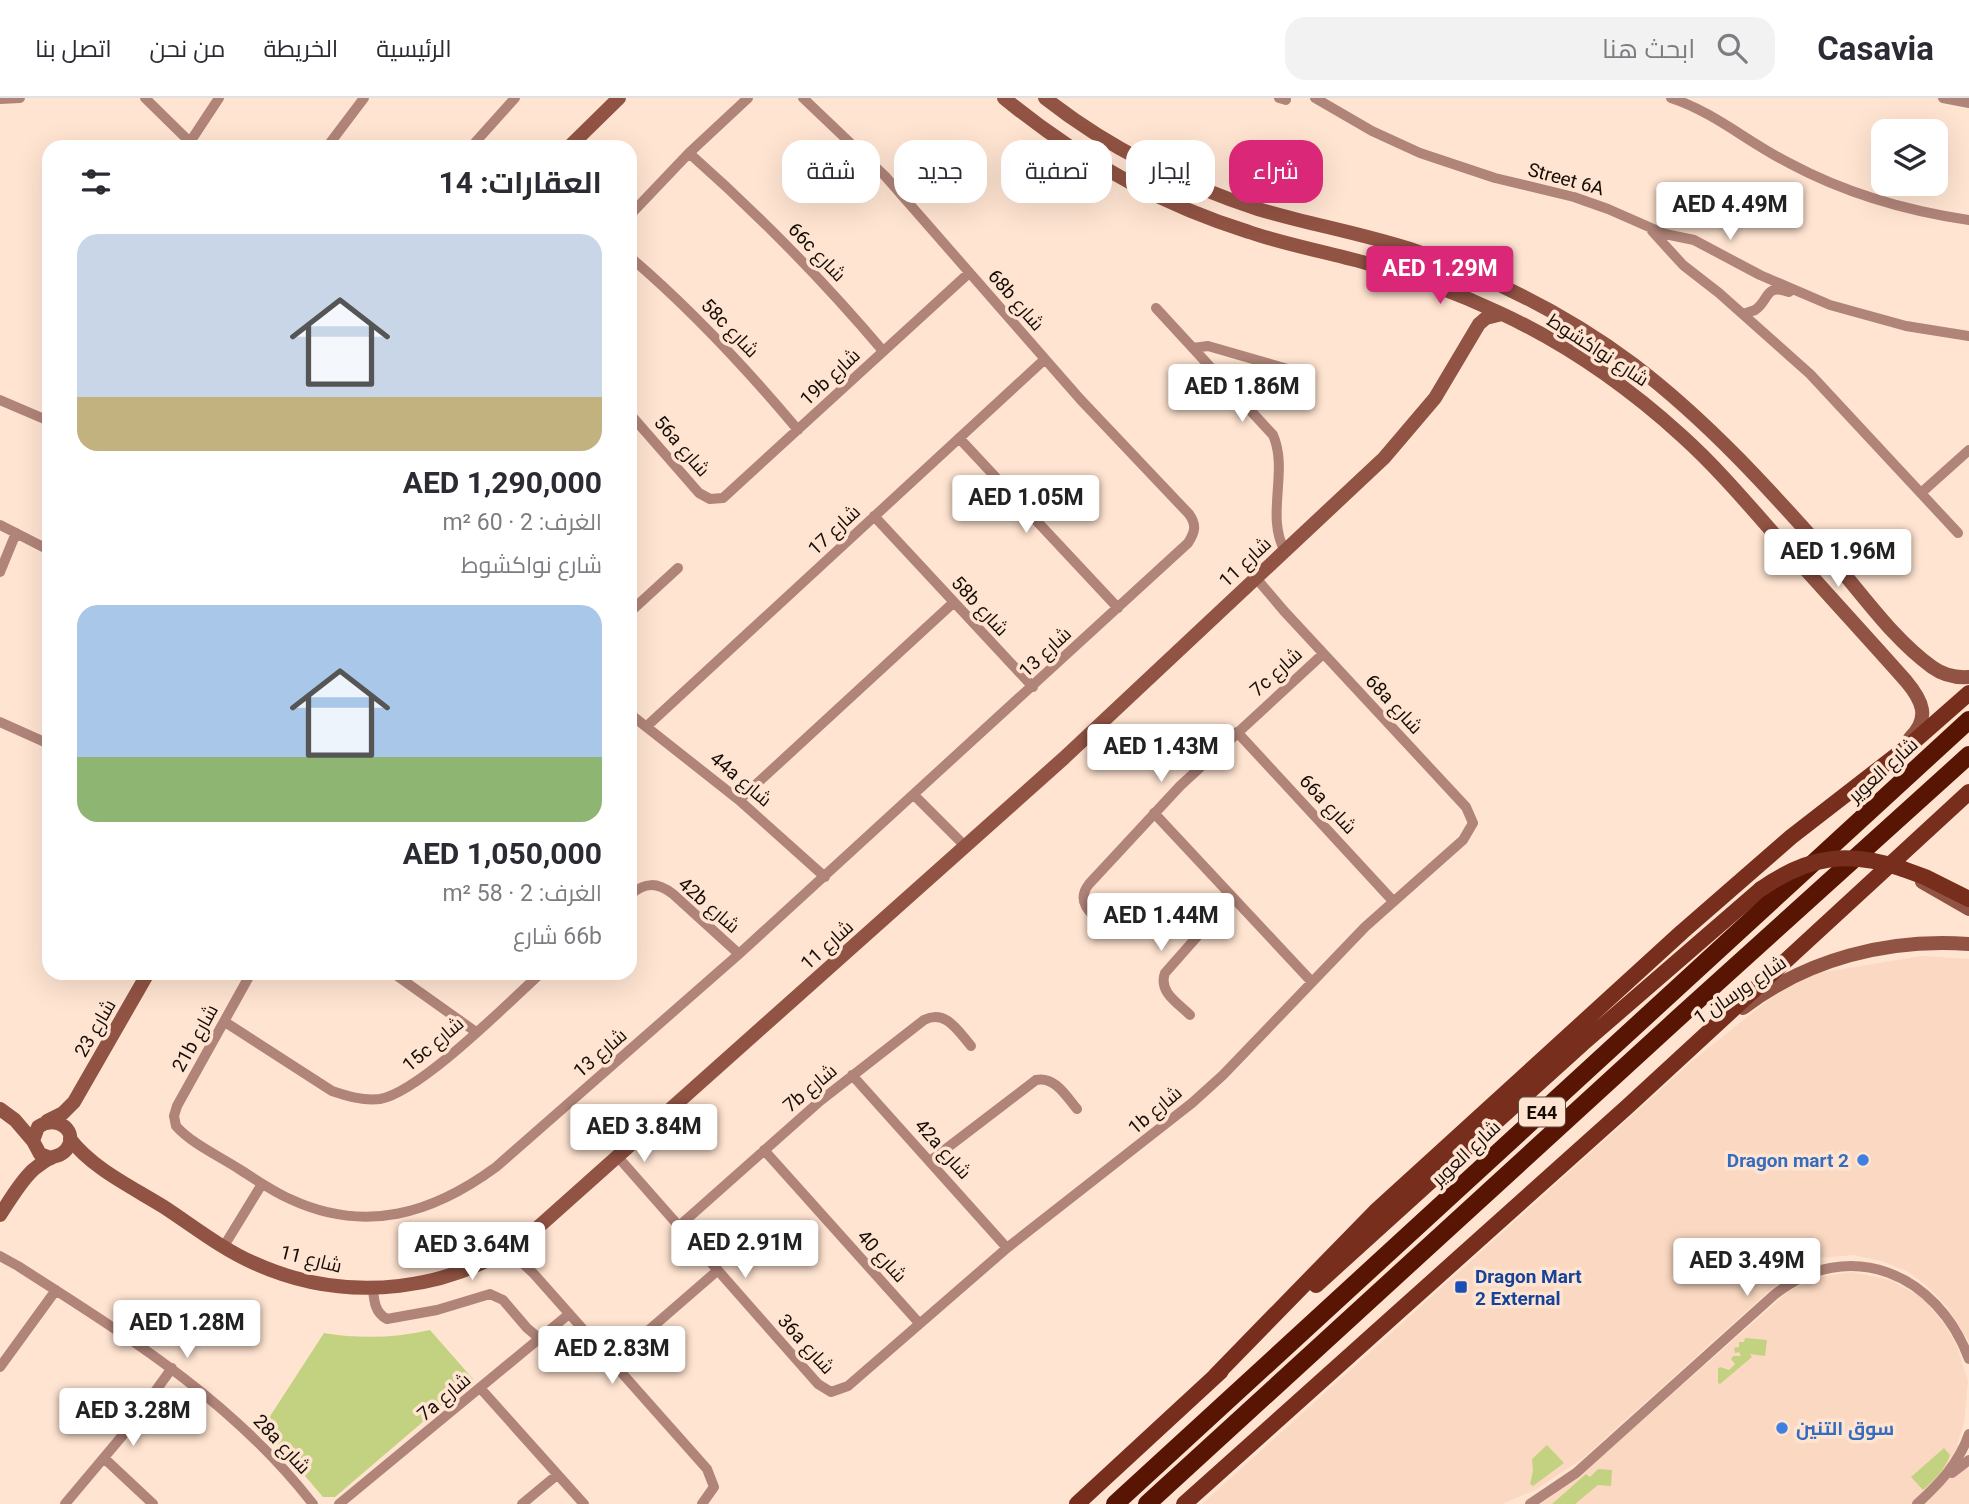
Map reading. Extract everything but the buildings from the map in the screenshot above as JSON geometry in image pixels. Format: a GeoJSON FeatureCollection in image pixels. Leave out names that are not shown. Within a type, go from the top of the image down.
{"type":"FeatureCollection","features":[{"type":"Feature","properties":{"kind":"highway","name":"شارع العوير"},"geometry":{"type":"LineString","coordinates":[[1115,1504],[1969,720]]}},
{"type":"Feature","properties":{"kind":"highway","name":"E44"},"geometry":{"type":"LineString","coordinates":[[1147,1504],[1676,1019],[1969,755]]}},
{"type":"Feature","properties":{"kind":"main road"},"geometry":{"type":"LineString","coordinates":[[1214,1377],[1396,1192],[1682,932],[1791,837],[1911,744],[1969,692]]}},
{"type":"Feature","properties":{"kind":"main road"},"geometry":{"type":"LineString","coordinates":[[1184,1504],[1465,1254],[1965,795]]}},
{"type":"Feature","properties":{"kind":"main road"},"geometry":{"type":"LineString","coordinates":[[1077,1504],[1573,1052],[1761,889],[1782,874],[1829,858],[1879,860],[1925,877],[1969,899]]}},
{"type":"Feature","properties":{"kind":"street"},"geometry":{"type":"LineString","coordinates":[[0,99],[20,98]]}},
{"type":"Feature","properties":{"kind":"street"},"geometry":{"type":"LineString","coordinates":[[145,98],[189,140]]}},
{"type":"Feature","properties":{"kind":"street"},"geometry":{"type":"LineString","coordinates":[[195,140],[219,98]]}},
{"type":"Feature","properties":{"kind":"street"},"geometry":{"type":"LineString","coordinates":[[332,140],[364,98]]}},
{"type":"Feature","properties":{"kind":"street"},"geometry":{"type":"LineString","coordinates":[[477,140],[515,98]]}},
{"type":"Feature","properties":{"kind":"street"},"geometry":{"type":"LineString","coordinates":[[576,140],[619,98]]}},
{"type":"Feature","properties":{"kind":"street"},"geometry":{"type":"LineString","coordinates":[[637,208],[689,153],[748,98]]}},
{"type":"Feature","properties":{"kind":"street","name":"68b شارع"},"geometry":{"type":"LineString","coordinates":[[803,98],[885,176],[1045,359],[1189,514],[1194,531]]}},
{"type":"Feature","properties":{"kind":"street","name":"شارع نواكشوط"},"geometry":{"type":"LineString","coordinates":[[1004,98],[1045,131],[1103,168],[1157,197],[1271,239],[1400,273],[1468,299],[1551,340],[1642,401],[1684,438],[1722,477],[1899,673],[1919,700],[1922,710],[1919,728],[1874,771]]}},
{"type":"Feature","properties":{"kind":"street","name":"شارع نواكشوط"},"geometry":{"type":"LineString","coordinates":[[1045,98],[1128,152],[1202,188],[1257,208],[1374,239],[1444,262],[1527,298],[1574,324],[1661,385],[1701,420],[1830,558],[1905,644],[1946,675],[1969,677]]}},
{"type":"Feature","properties":{"kind":"street","name":"Street 6A"},"geometry":{"type":"LineString","coordinates":[[1315,98],[1361,125],[1420,153],[1495,178],[1574,197],[1670,236],[1686,238],[1810,297],[1884,321],[1969,336]]}},
{"type":"Feature","properties":{"kind":"street"},"geometry":{"type":"LineString","coordinates":[[1671,98],[1703,112],[1819,178],[1881,201],[1969,220]]}},
{"type":"Feature","properties":{"kind":"street"},"geometry":{"type":"LineString","coordinates":[[1943,98],[1969,103]]}},
{"type":"Feature","properties":{"kind":"street","name":"66c شارع"},"geometry":{"type":"LineString","coordinates":[[689,153],[796,254],[883,351]]}},
{"type":"Feature","properties":{"kind":"street"},"geometry":{"type":"LineString","coordinates":[[1640,223],[1840,405],[1958,533]]}},
{"type":"Feature","properties":{"kind":"street"},"geometry":{"type":"LineString","coordinates":[[1673,255],[1676,246],[1686,238]]}},
{"type":"Feature","properties":{"kind":"street","name":"58c شارع"},"geometry":{"type":"LineString","coordinates":[[637,263],[727,349],[798,430]]}},
{"type":"Feature","properties":{"kind":"street","name":"19b شارع"},"geometry":{"type":"LineString","coordinates":[[710,499],[723,498],[728,494],[969,272]]}},
{"type":"Feature","properties":{"kind":"street"},"geometry":{"type":"LineString","coordinates":[[1760,275],[1766,294]]}},
{"type":"Feature","properties":{"kind":"street"},"geometry":{"type":"LineString","coordinates":[[1743,314],[1757,309],[1766,294],[1778,290],[1810,297]]}},
{"type":"Feature","properties":{"kind":"street"},"geometry":{"type":"LineString","coordinates":[[1468,299],[1474,314],[1474,330]]}},
{"type":"Feature","properties":{"kind":"street"},"geometry":{"type":"LineString","coordinates":[[1156,308],[1268,429],[1276,442],[1278,531],[1285,551]]}},
{"type":"Feature","properties":{"kind":"street"},"geometry":{"type":"LineString","coordinates":[[1757,309],[1760,322],[1776,336],[1780,348]]}},
{"type":"Feature","properties":{"kind":"street"},"geometry":{"type":"LineString","coordinates":[[1474,330],[1486,318],[1502,314]]}},
{"type":"Feature","properties":{"kind":"street","name":"شارع 11"},"geometry":{"type":"LineString","coordinates":[[69,1134],[92,1162],[221,1245],[253,1263],[312,1283],[377,1289],[414,1284],[448,1276],[480,1264],[512,1247],[615,1160],[964,849],[1384,457],[1420,419],[1450,376],[1474,330]]}},
{"type":"Feature","properties":{"kind":"street"},"geometry":{"type":"LineString","coordinates":[[1193,348],[1208,346],[1298,372]]}},
{"type":"Feature","properties":{"kind":"street","name":"شارع 17"},"geometry":{"type":"LineString","coordinates":[[647,726],[1045,359]]}},
{"type":"Feature","properties":{"kind":"street"},"geometry":{"type":"LineString","coordinates":[[0,400],[42,418]]}},
{"type":"Feature","properties":{"kind":"street","name":"56a شارع"},"geometry":{"type":"LineString","coordinates":[[637,422],[699,492],[710,499]]}},
{"type":"Feature","properties":{"kind":"street"},"geometry":{"type":"LineString","coordinates":[[959,438],[1118,608]]}},
{"type":"Feature","properties":{"kind":"street"},"geometry":{"type":"LineString","coordinates":[[1921,493],[1969,450]]}},
{"type":"Feature","properties":{"kind":"street","name":"58b شارع"},"geometry":{"type":"LineString","coordinates":[[874,516],[1033,687]]}},
{"type":"Feature","properties":{"kind":"street"},"geometry":{"type":"LineString","coordinates":[[0,525],[42,546]]}},
{"type":"Feature","properties":{"kind":"street","name":"شارع 13"},"geometry":{"type":"LineString","coordinates":[[174,1122],[184,1133],[262,1184],[289,1199],[319,1210],[350,1216],[413,1212],[470,1186],[496,1167],[825,877],[1184,548],[1194,531]]}},
{"type":"Feature","properties":{"kind":"street"},"geometry":{"type":"LineString","coordinates":[[0,572],[16,533]]}},
{"type":"Feature","properties":{"kind":"street"},"geometry":{"type":"LineString","coordinates":[[1809,573],[1820,578],[1829,574],[1832,569],[1830,558]]}},
{"type":"Feature","properties":{"kind":"street"},"geometry":{"type":"LineString","coordinates":[[637,606],[678,568]]}},
{"type":"Feature","properties":{"kind":"street","name":"68a شارع"},"geometry":{"type":"LineString","coordinates":[[1254,580],[1466,807],[1473,823]]}},
{"type":"Feature","properties":{"kind":"street"},"geometry":{"type":"LineString","coordinates":[[739,800],[953,603]]}},
{"type":"Feature","properties":{"kind":"street","name":"7c شارع"},"geometry":{"type":"LineString","coordinates":[[1110,932],[1085,906],[1085,888],[1154,813],[1237,732],[1323,654]]}},
{"type":"Feature","properties":{"kind":"street","name":"44a شارع"},"geometry":{"type":"LineString","coordinates":[[637,719],[739,800],[825,877]]}},
{"type":"Feature","properties":{"kind":"street"},"geometry":{"type":"LineString","coordinates":[[0,722],[42,741]]}},
{"type":"Feature","properties":{"kind":"street","name":"66a شارع"},"geometry":{"type":"LineString","coordinates":[[1237,732],[1393,901]]}},
{"type":"Feature","properties":{"kind":"street"},"geometry":{"type":"LineString","coordinates":[[914,795],[964,849]]}},
{"type":"Feature","properties":{"kind":"street"},"geometry":{"type":"LineString","coordinates":[[1154,813],[1311,981]]}},
{"type":"Feature","properties":{"kind":"street","name":"1b شارع"},"geometry":{"type":"LineString","coordinates":[[831,1392],[848,1386],[1007,1248],[1192,1103],[1393,901],[1463,840],[1473,823]]}},
{"type":"Feature","properties":{"kind":"street"},"geometry":{"type":"LineString","coordinates":[[1903,869],[1969,909]]}},
{"type":"Feature","properties":{"kind":"street","name":"42b شارع"},"geometry":{"type":"LineString","coordinates":[[637,889],[654,884],[673,894],[739,954]]}},
{"type":"Feature","properties":{"kind":"street"},"geometry":{"type":"LineString","coordinates":[[1190,1015],[1165,990],[1165,972],[1233,897]]}},
{"type":"Feature","properties":{"kind":"street","name":"شارع ورسان 1"},"geometry":{"type":"LineString","coordinates":[[1697,1042],[1711,1035],[1773,987],[1836,959],[1880,948],[1918,943],[1969,944]]}},
{"type":"Feature","properties":{"kind":"street","name":"شارع 23"},"geometry":{"type":"LineString","coordinates":[[45,1123],[63,1113],[74,1102],[144,980]]}},
{"type":"Feature","properties":{"kind":"street","name":"21b شارع"},"geometry":{"type":"LineString","coordinates":[[174,1122],[177,1105],[247,980]]}},
{"type":"Feature","properties":{"kind":"street"},"geometry":{"type":"LineString","coordinates":[[403,980],[476,1032]]}},
{"type":"Feature","properties":{"kind":"street","name":"15c شارع"},"geometry":{"type":"LineString","coordinates":[[225,1022],[332,1091],[365,1099],[380,1099],[408,1088],[533,980]]}},
{"type":"Feature","properties":{"kind":"street","name":"7b شارع"},"geometry":{"type":"LineString","coordinates":[[678,1227],[852,1075],[930,1017],[936,1016],[948,1021],[971,1046]]}},
{"type":"Feature","properties":{"kind":"street","name":"42a شارع"},"geometry":{"type":"LineString","coordinates":[[852,1075],[1007,1248]]}},
{"type":"Feature","properties":{"kind":"street"},"geometry":{"type":"LineString","coordinates":[[930,1161],[1036,1080],[1054,1083],[1077,1109]]}},
{"type":"Feature","properties":{"kind":"street","name":"شارع 23"},"geometry":{"type":"LineString","coordinates":[[69,1134],[74,1102]]}},
{"type":"Feature","properties":{"kind":"street"},"geometry":{"type":"LineString","coordinates":[[0,1215],[27,1176],[67,1148],[69,1134],[59,1122],[45,1123],[4,1112]]}},
{"type":"Feature","properties":{"kind":"street"},"geometry":{"type":"LineString","coordinates":[[4,1112],[34,1142],[40,1154],[56,1156]]}},
{"type":"Feature","properties":{"kind":"street"},"geometry":{"type":"LineString","coordinates":[[27,1176],[35,1131],[45,1123]]}},
{"type":"Feature","properties":{"kind":"street","name":"شارع 40"},"geometry":{"type":"LineString","coordinates":[[764,1150],[919,1323]]}},
{"type":"Feature","properties":{"kind":"street","name":"شارع 11"},"geometry":{"type":"LineString","coordinates":[[56,1156],[92,1162]]}},
{"type":"Feature","properties":{"kind":"street","name":"36a شارع"},"geometry":{"type":"LineString","coordinates":[[615,1160],[645,1190],[817,1384],[831,1392]]}},
{"type":"Feature","properties":{"kind":"street"},"geometry":{"type":"LineString","coordinates":[[221,1245],[262,1184]]}},
{"type":"Feature","properties":{"kind":"street"},"geometry":{"type":"LineString","coordinates":[[512,1247],[707,1469],[714,1487],[702,1504]]}},
{"type":"Feature","properties":{"kind":"street","name":"28a شارع"},"geometry":{"type":"LineString","coordinates":[[0,1250],[18,1266]]}},
{"type":"Feature","properties":{"kind":"street","name":"28a شارع"},"geometry":{"type":"LineString","coordinates":[[0,1256],[172,1368],[243,1426],[313,1504]]}},
{"type":"Feature","properties":{"kind":"street"},"geometry":{"type":"LineString","coordinates":[[1530,1504],[1577,1473],[1774,1295],[1795,1280],[1817,1271],[1841,1266],[1866,1268],[1890,1274],[1914,1285],[1946,1314],[1969,1359]]}},
{"type":"Feature","properties":{"kind":"street"},"geometry":{"type":"LineString","coordinates":[[612,1363],[717,1271]]}},
{"type":"Feature","properties":{"kind":"street"},"geometry":{"type":"LineString","coordinates":[[377,1289],[378,1311],[387,1319],[415,1315],[490,1294],[503,1300],[537,1341]]}},
{"type":"Feature","properties":{"kind":"street"},"geometry":{"type":"LineString","coordinates":[[0,1367],[56,1290]]}},
{"type":"Feature","properties":{"kind":"street","name":"7a شارع"},"geometry":{"type":"LineString","coordinates":[[339,1504],[569,1314]]}},
{"type":"Feature","properties":{"kind":"street"},"geometry":{"type":"LineString","coordinates":[[65,1504],[105,1459],[172,1368]]}},
{"type":"Feature","properties":{"kind":"street"},"geometry":{"type":"LineString","coordinates":[[481,1389],[584,1504]]}},
{"type":"Feature","properties":{"kind":"street"},"geometry":{"type":"LineString","coordinates":[[1940,1482],[1961,1452],[1969,1433]]}},
{"type":"Feature","properties":{"kind":"street"},"geometry":{"type":"LineString","coordinates":[[105,1459],[153,1504]]}},
{"type":"Feature","properties":{"kind":"street"},"geometry":{"type":"LineString","coordinates":[[1917,1504],[1969,1460]]}},
{"type":"Feature","properties":{"kind":"street"},"geometry":{"type":"LineString","coordinates":[[522,1504],[557,1475]]}},
{"type":"Feature","properties":{"kind":"street"},"geometry":{"type":"LineString","coordinates":[[1193,1504],[1214,1477]]}},
{"type":"Feature","properties":{"kind":"shaded area","name":"Dragon mart 2"},"geometry":{"type":"Polygon","coordinates":[[[1922,956],[1969,959],[1969,1342],[1947,1307],[1928,1287],[1907,1271],[1854,1255],[1815,1258],[1790,1272],[1582,1459],[1535,1490],[1502,1504],[1202,1504],[1690,1063],[1777,993],[1818,973],[1922,956]]]}},
{"type":"Feature","properties":{"kind":"shaded area"},"geometry":{"type":"Polygon","coordinates":[[[1852,1272],[1890,1280],[1921,1297],[1943,1322],[1957,1346],[1968,1381],[1964,1423],[1957,1445],[1962,1447],[1958,1457],[1969,1470],[1969,1504],[1540,1504],[1575,1480],[1789,1291],[1819,1277],[1852,1272]]]}},
{"type":"Feature","properties":{"kind":"green space"},"geometry":{"type":"Polygon","coordinates":[[[430,1330],[473,1379],[335,1497],[323,1497],[263,1427],[324,1333],[377,1337],[430,1330]]]}},
{"type":"Feature","properties":{"kind":"green space"},"geometry":{"type":"Polygon","coordinates":[[[1745,1338],[1767,1340],[1765,1356],[1750,1354],[1752,1357],[1718,1383],[1718,1369],[1720,1367],[1729,1370],[1735,1364],[1731,1359],[1733,1356],[1741,1356],[1739,1352],[1735,1353],[1734,1348],[1739,1347],[1739,1342],[1744,1342],[1745,1338]]]}},
{"type":"Feature","properties":{"kind":"green space"},"geometry":{"type":"Polygon","coordinates":[[[1547,1445],[1564,1463],[1533,1486],[1530,1484],[1532,1459],[1547,1445]]]}},
{"type":"Feature","properties":{"kind":"green space"},"geometry":{"type":"Polygon","coordinates":[[[1944,1448],[1950,1455],[1948,1460],[1923,1490],[1911,1477],[1944,1448]]]}},
{"type":"Feature","properties":{"kind":"green space"},"geometry":{"type":"Polygon","coordinates":[[[1598,1469],[1612,1470],[1611,1486],[1598,1485],[1575,1504],[1552,1504],[1586,1474],[1590,1477],[1598,1469]]]}},
{"type":"Feature","properties":{"kind":"place","name":"Dragon mart 2"},"geometry":{"type":"Point","coordinates":[1863,1160]}},
{"type":"Feature","properties":{"kind":"place","name":"Dragon Mart 2 External"},"geometry":{"type":"Point","coordinates":[1461,1287]}},
{"type":"Feature","properties":{"kind":"place","name":"سوق التنين"},"geometry":{"type":"Point","coordinates":[1782,1428]}}]}
